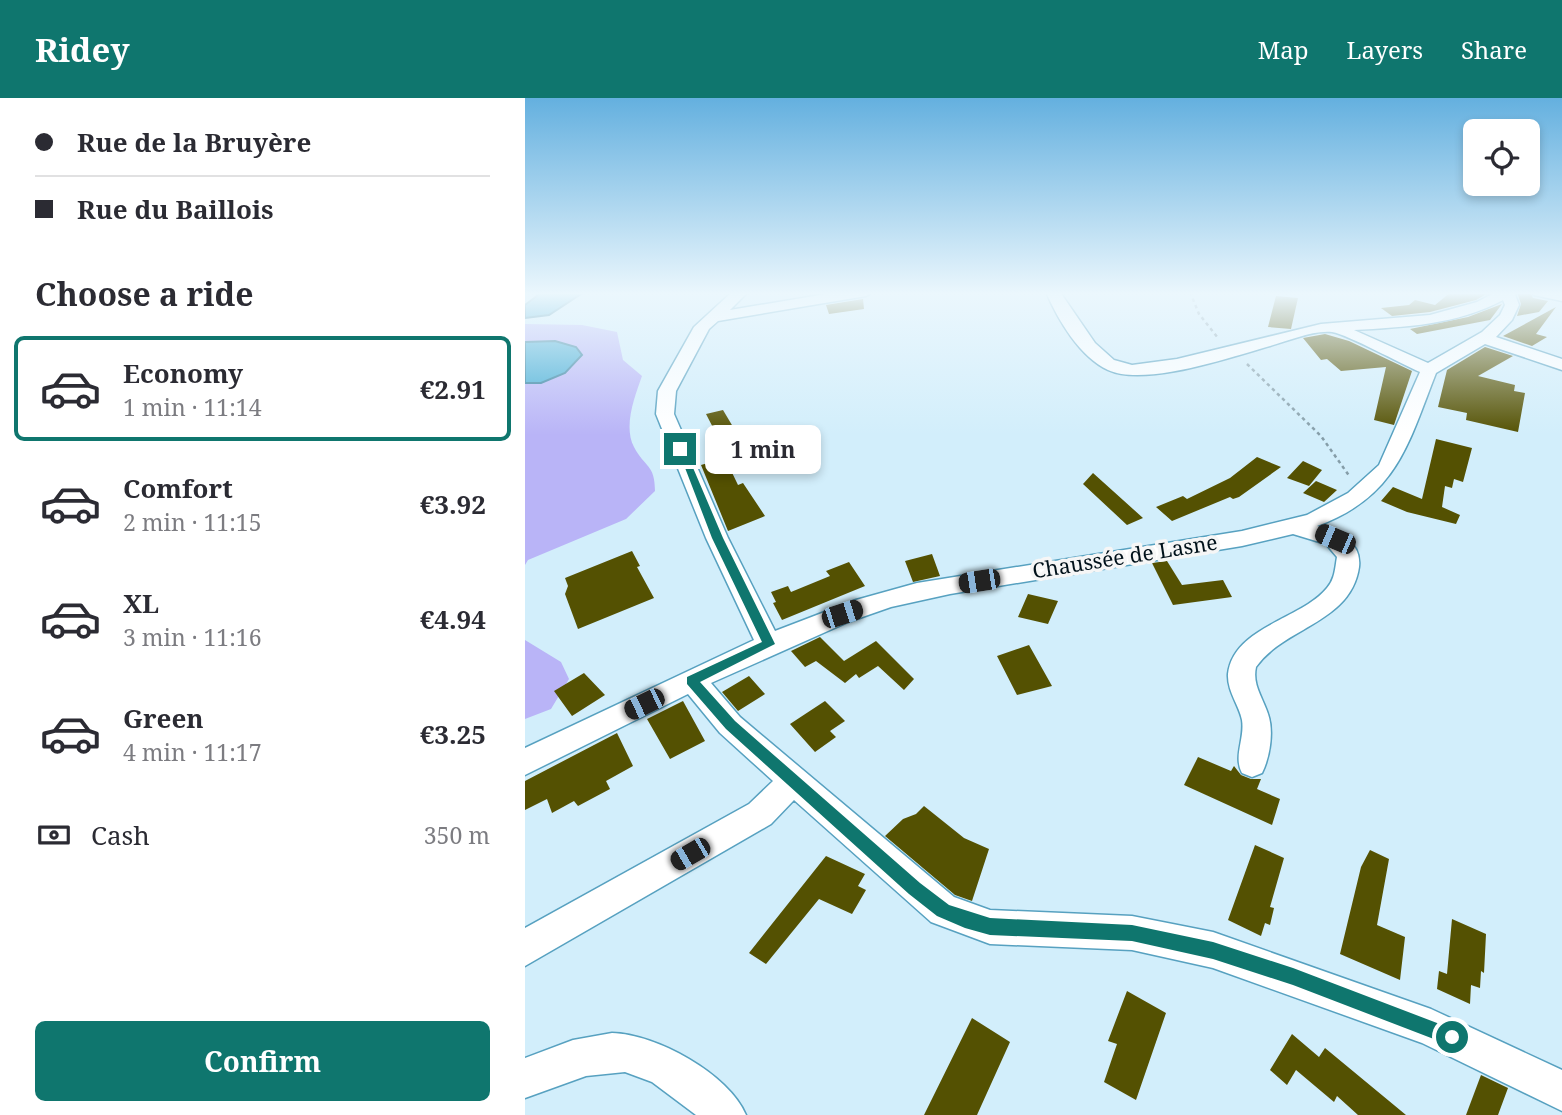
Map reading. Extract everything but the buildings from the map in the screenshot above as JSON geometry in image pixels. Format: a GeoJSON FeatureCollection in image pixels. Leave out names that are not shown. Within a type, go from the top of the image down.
{"type":"FeatureCollection","features":[{"type":"Feature","properties":{"kind":"street"},"geometry":{"type":"LineString","coordinates":[[698,339],[667,391],[665,414],[717,538],[769,644]]}},
{"type":"Feature","properties":{"kind":"street"},"geometry":{"type":"LineString","coordinates":[[1085,339],[1116,368],[1142,369],[1232,352],[1277,339]]}},
{"type":"Feature","properties":{"kind":"street"},"geometry":{"type":"LineString","coordinates":[[1360,339],[1429,370],[1441,360],[1481,339]]}},
{"type":"Feature","properties":{"kind":"street"},"geometry":{"type":"LineString","coordinates":[[1488,339],[1562,365]]}},
{"type":"Feature","properties":{"kind":"street","name":"Chaussée de Lasne"},"geometry":{"type":"LineString","coordinates":[[525,762],[816,622],[915,593],[1292,526],[1330,513],[1363,492],[1395,461],[1429,370]]}},
{"type":"Feature","properties":{"kind":"street"},"geometry":{"type":"LineString","coordinates":[[1252,764],[1257,729],[1254,711],[1242,680],[1245,662],[1255,650],[1322,606],[1341,586],[1349,569],[1349,556],[1335,539],[1292,526]]}},
{"type":"Feature","properties":{"kind":"street"},"geometry":{"type":"LineString","coordinates":[[692,680],[730,725],[914,888],[943,910],[965,920],[990,926],[1132,933],[1213,950],[1293,976],[1431,1028],[1562,1091]]}},
{"type":"Feature","properties":{"kind":"street"},"geometry":{"type":"LineString","coordinates":[[525,948],[760,814],[793,781]]}},
{"type":"Feature","properties":{"kind":"street"},"geometry":{"type":"LineString","coordinates":[[525,1078],[561,1062],[626,1053],[671,1070],[726,1115]]}},
{"type":"Feature","properties":{"kind":"path"},"geometry":{"type":"LineString","coordinates":[[1221,339],[1321,436],[1363,492]]}},
{"type":"Feature","properties":{"kind":"shaded area"},"geometry":{"type":"Polygon","coordinates":[[[525,339],[619,339],[623,360],[642,376],[631,411],[631,439],[651,471],[655,491],[626,519],[528,560],[525,565],[525,383],[560,374],[577,360],[533,341],[525,342],[525,339]]]}},
{"type":"Feature","properties":{"kind":"shaded area"},"geometry":{"type":"Polygon","coordinates":[[[525,640],[561,662],[569,679],[551,709],[525,719],[525,640]]]}},
{"type":"Feature","properties":{"kind":"water"},"geometry":{"type":"Polygon","coordinates":[[[555,341],[576,347],[582,355],[565,373],[541,383],[525,383],[525,342],[555,341]]]}},
{"type":"Feature","properties":{"kind":"route"},"geometry":{"type":"LineString","coordinates":[[680,449],[717,538],[769,644],[692,680],[730,725],[914,888],[943,910],[965,920],[990,926],[1132,933],[1213,950],[1293,976],[1452,1037]]}}]}
